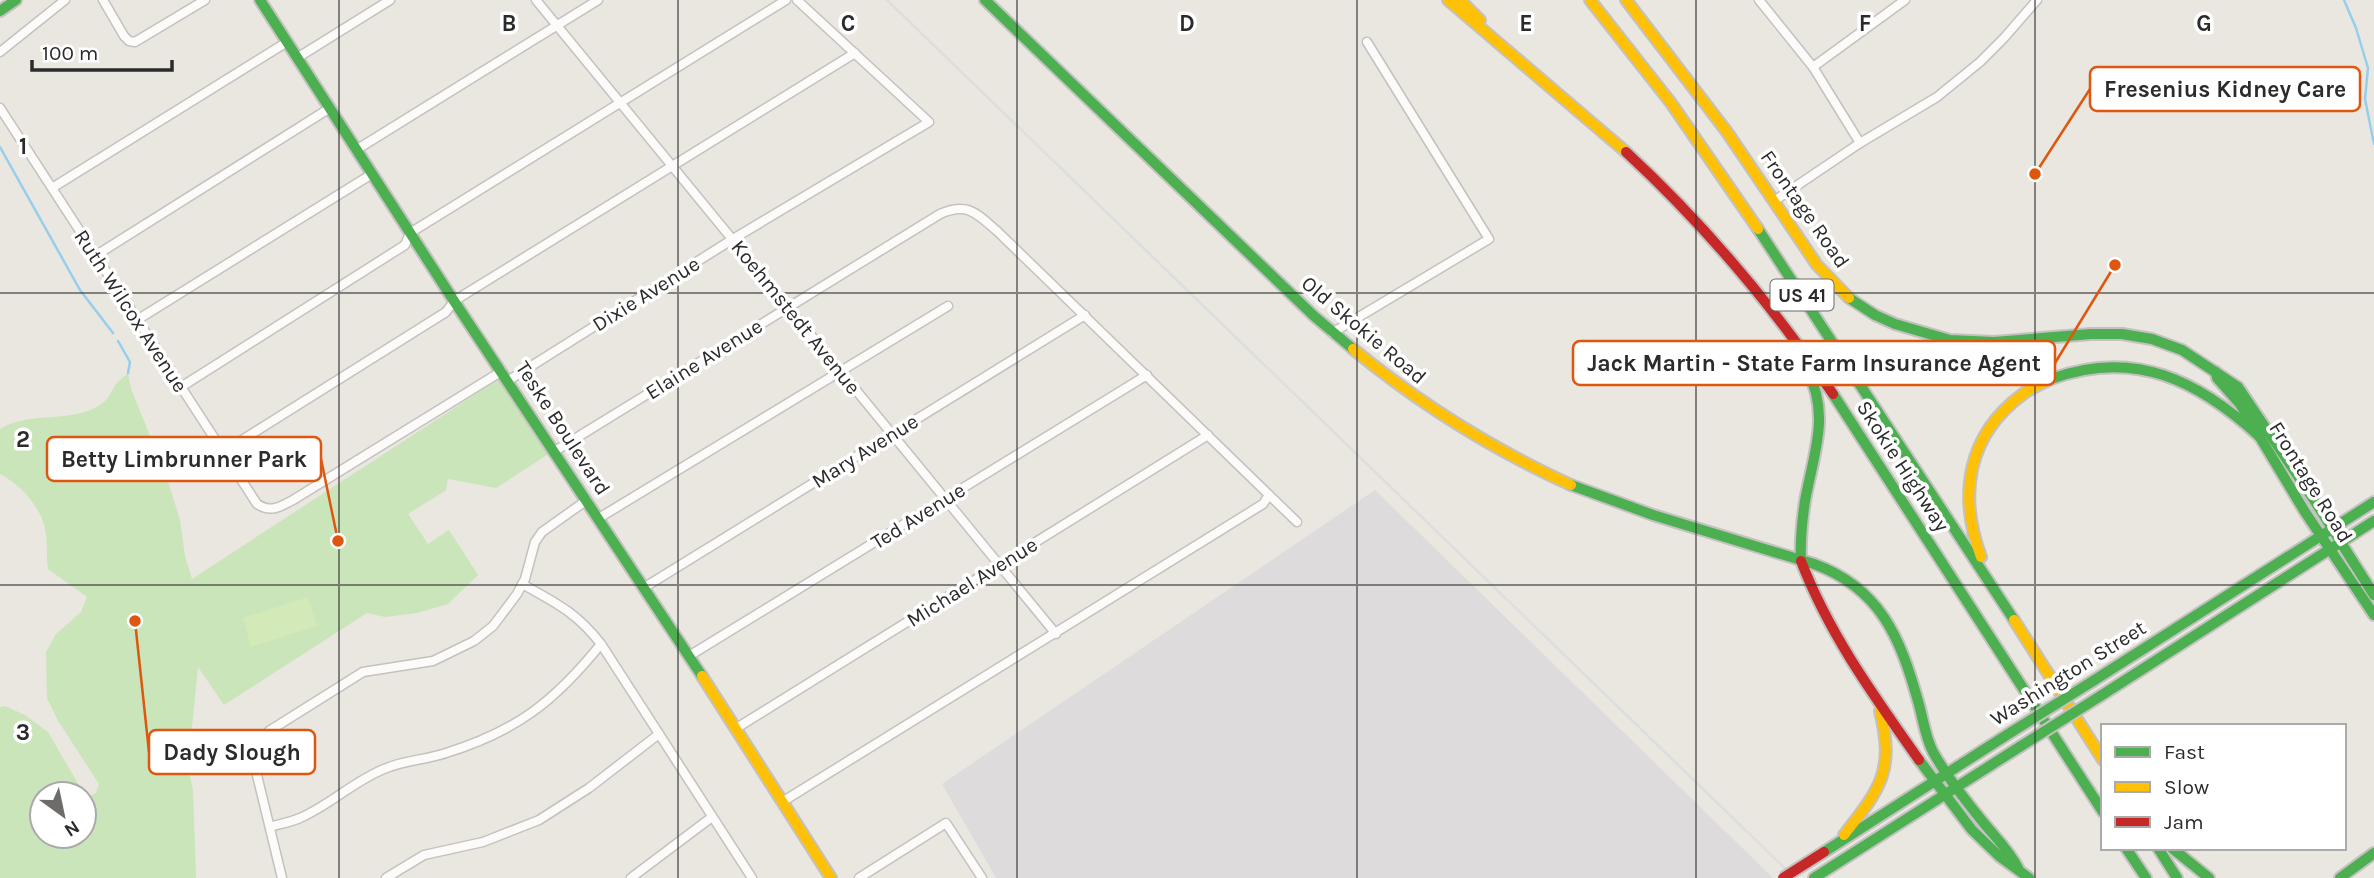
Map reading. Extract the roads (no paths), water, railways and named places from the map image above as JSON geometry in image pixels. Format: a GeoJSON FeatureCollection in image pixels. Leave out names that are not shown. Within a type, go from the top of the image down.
{"type":"FeatureCollection","features":[{"type":"Feature","properties":{"kind":"main road"},"geometry":{"type":"LineString","coordinates":[[0,11],[16,0]]}},
{"type":"Feature","properties":{"kind":"main road","name":"Teske Boulevard"},"geometry":{"type":"LineString","coordinates":[[260,0],[454,301],[645,587],[831,878]]}},
{"type":"Feature","properties":{"kind":"main road","name":"Old Skokie Road"},"geometry":{"type":"LineString","coordinates":[[985,0],[1332,333],[1419,401],[1462,428],[1552,476],[1614,502],[1801,561],[1836,573],[1853,583],[1884,615],[1901,645],[1932,750],[1982,821],[2013,856],[2018,868]]}},
{"type":"Feature","properties":{"kind":"main road","name":"Skokie Highway"},"geometry":{"type":"LineString","coordinates":[[1448,0],[1651,176],[1741,271],[1797,342],[1862,437],[2101,809]]}},
{"type":"Feature","properties":{"kind":"main road"},"geometry":{"type":"LineString","coordinates":[[1460,0],[1527,66]]}},
{"type":"Feature","properties":{"kind":"main road","name":"Skokie Highway"},"geometry":{"type":"LineString","coordinates":[[1590,0],[1666,95],[1754,220],[2101,758]]}},
{"type":"Feature","properties":{"kind":"main road","name":"Frontage Road"},"geometry":{"type":"LineString","coordinates":[[1626,0],[1719,121],[1826,276],[1859,306],[1885,320],[1921,333],[1961,341],[2118,333],[2144,335],[2191,353],[2216,372],[2225,375],[2238,387],[2374,595]]}},
{"type":"Feature","properties":{"kind":"main road"},"geometry":{"type":"LineString","coordinates":[[1741,271],[1752,295],[1810,372],[1819,404],[1819,442],[1800,540],[1801,561],[1823,616],[1877,701],[1944,795],[1971,829],[2005,861],[2029,878]]}},
{"type":"Feature","properties":{"kind":"main road"},"geometry":{"type":"LineString","coordinates":[[2001,600],[1982,562],[1973,536],[1968,505],[1970,481],[1976,458],[1990,427],[2008,405],[2029,388],[2072,370],[2099,366],[2153,371],[2176,378],[2211,396],[2260,437]]}},
{"type":"Feature","properties":{"kind":"main road","name":"Frontage Road"},"geometry":{"type":"LineString","coordinates":[[2216,372],[2217,378],[2240,404],[2374,615]]}},
{"type":"Feature","properties":{"kind":"main road","name":"Washington Street"},"geometry":{"type":"LineString","coordinates":[[1783,878],[2374,502]]}},
{"type":"Feature","properties":{"kind":"main road","name":"Washington Street"},"geometry":{"type":"LineString","coordinates":[[1814,878],[2374,522]]}},
{"type":"Feature","properties":{"kind":"main road"},"geometry":{"type":"LineString","coordinates":[[1838,843],[1870,803],[1884,776],[1887,741],[1877,701]]}},
{"type":"Feature","properties":{"kind":"main road"},"geometry":{"type":"LineString","coordinates":[[2079,720],[2101,749]]}},
{"type":"Feature","properties":{"kind":"main road"},"geometry":{"type":"LineString","coordinates":[[2127,850],[2146,878]]}},
{"type":"Feature","properties":{"kind":"main road"},"geometry":{"type":"LineString","coordinates":[[2159,850],[2177,878]]}},
{"type":"Feature","properties":{"kind":"main road"},"geometry":{"type":"LineString","coordinates":[[2174,850],[2196,870],[2210,878]]}},
{"type":"Feature","properties":{"kind":"main road"},"geometry":{"type":"LineString","coordinates":[[2340,878],[2374,853]]}},
{"type":"Feature","properties":{"kind":"street"},"geometry":{"type":"LineString","coordinates":[[0,52],[65,0]]}},
{"type":"Feature","properties":{"kind":"street"},"geometry":{"type":"LineString","coordinates":[[103,0],[124,36],[135,42],[205,0]]}},
{"type":"Feature","properties":{"kind":"street"},"geometry":{"type":"LineString","coordinates":[[297,58],[390,0]]}},
{"type":"Feature","properties":{"kind":"street","name":"Koehmstedt Avenue"},"geometry":{"type":"LineString","coordinates":[[536,0],[1056,634]]}},
{"type":"Feature","properties":{"kind":"street"},"geometry":{"type":"LineString","coordinates":[[356,150],[598,0]]}},
{"type":"Feature","properties":{"kind":"street"},"geometry":{"type":"LineString","coordinates":[[181,387],[405,245],[410,233],[786,0]]}},
{"type":"Feature","properties":{"kind":"street"},"geometry":{"type":"LineString","coordinates":[[223,452],[446,312],[454,301],[855,53],[797,0]]}},
{"type":"Feature","properties":{"kind":"street"},"geometry":{"type":"LineString","coordinates":[[1759,0],[1813,67],[1860,143]]}},
{"type":"Feature","properties":{"kind":"street"},"geometry":{"type":"LineString","coordinates":[[1813,67],[1905,0]]}},
{"type":"Feature","properties":{"kind":"street"},"geometry":{"type":"LineString","coordinates":[[1774,201],[1860,143],[1937,97],[2004,38],[2037,0]]}},
{"type":"Feature","properties":{"kind":"street"},"geometry":{"type":"LineString","coordinates":[[52,188],[287,42]]}},
{"type":"Feature","properties":{"kind":"street"},"geometry":{"type":"LineString","coordinates":[[1332,333],[1489,239],[1367,42]]}},
{"type":"Feature","properties":{"kind":"street","name":"Dixie Avenue"},"geometry":{"type":"LineString","coordinates":[[265,510],[278,508],[293,500],[929,122],[855,53]]}},
{"type":"Feature","properties":{"kind":"street","name":"Ruth Wilcox Avenue"},"geometry":{"type":"LineString","coordinates":[[0,108],[257,504],[265,510]]}},
{"type":"Feature","properties":{"kind":"street"},"geometry":{"type":"LineString","coordinates":[[95,256],[330,108]]}},
{"type":"Feature","properties":{"kind":"street"},"geometry":{"type":"LineString","coordinates":[[137,320],[372,174]]}},
{"type":"Feature","properties":{"kind":"street","name":"Elaine Avenue"},"geometry":{"type":"LineString","coordinates":[[555,451],[940,214],[956,208],[980,217],[997,231],[1085,315]]}},
{"type":"Feature","properties":{"kind":"street"},"geometry":{"type":"LineString","coordinates":[[599,518],[948,306]]}},
{"type":"Feature","properties":{"kind":"street"},"geometry":{"type":"LineString","coordinates":[[1085,315],[1297,522]]}},
{"type":"Feature","properties":{"kind":"street","name":"Mary Avenue"},"geometry":{"type":"LineString","coordinates":[[645,587],[1085,315]]}},
{"type":"Feature","properties":{"kind":"street","name":"Ted Avenue"},"geometry":{"type":"LineString","coordinates":[[689,656],[1147,375]]}},
{"type":"Feature","properties":{"kind":"street","name":"Michael Avenue"},"geometry":{"type":"LineString","coordinates":[[735,729],[1208,435]]}},
{"type":"Feature","properties":{"kind":"street"},"geometry":{"type":"LineString","coordinates":[[782,802],[1263,504],[1269,495]]}},
{"type":"Feature","properties":{"kind":"street"},"geometry":{"type":"LineString","coordinates":[[282,878],[255,767],[261,741],[269,731],[279,722],[363,672],[433,661],[474,641],[506,611],[522,584],[535,542],[542,532],[587,500]]}},
{"type":"Feature","properties":{"kind":"street"},"geometry":{"type":"LineString","coordinates":[[522,584],[569,610],[601,643],[752,878]]}},
{"type":"Feature","properties":{"kind":"street"},"geometry":{"type":"LineString","coordinates":[[270,827],[300,818],[381,770],[440,755],[496,736],[543,705],[584,665],[601,643]]}},
{"type":"Feature","properties":{"kind":"street"},"geometry":{"type":"LineString","coordinates":[[386,878],[424,855],[483,842],[539,820],[589,788],[659,734]]}},
{"type":"Feature","properties":{"kind":"street"},"geometry":{"type":"LineString","coordinates":[[631,878],[712,817]]}},
{"type":"Feature","properties":{"kind":"street"},"geometry":{"type":"LineString","coordinates":[[859,878],[946,823],[982,878]]}},
{"type":"Feature","properties":{"kind":"waterway"},"geometry":{"type":"LineString","coordinates":[[2344,0],[2368,68],[2365,99],[2374,144]]}},
{"type":"Feature","properties":{"kind":"waterway"},"geometry":{"type":"LineString","coordinates":[[0,147],[80,290],[113,333]]}},
{"type":"Feature","properties":{"kind":"waterway"},"geometry":{"type":"LineString","coordinates":[[118,341],[130,362],[128,373]]}},
{"type":"Feature","properties":{"kind":"railway"},"geometry":{"type":"LineString","coordinates":[[887,0],[1795,878]]}},
{"type":"Feature","properties":{"kind":"place","name":"Fresenius Kidney Care"},"geometry":{"type":"Point","coordinates":[2035,174]}},
{"type":"Feature","properties":{"kind":"place","name":"Jack Martin - State Farm Insurance Agent"},"geometry":{"type":"Point","coordinates":[2115,265]}},
{"type":"Feature","properties":{"kind":"place","name":"Betty Limbrunner Park"},"geometry":{"type":"Point","coordinates":[338,541]}},
{"type":"Feature","properties":{"kind":"place","name":"Dady Slough"},"geometry":{"type":"Point","coordinates":[135,621]}}]}
